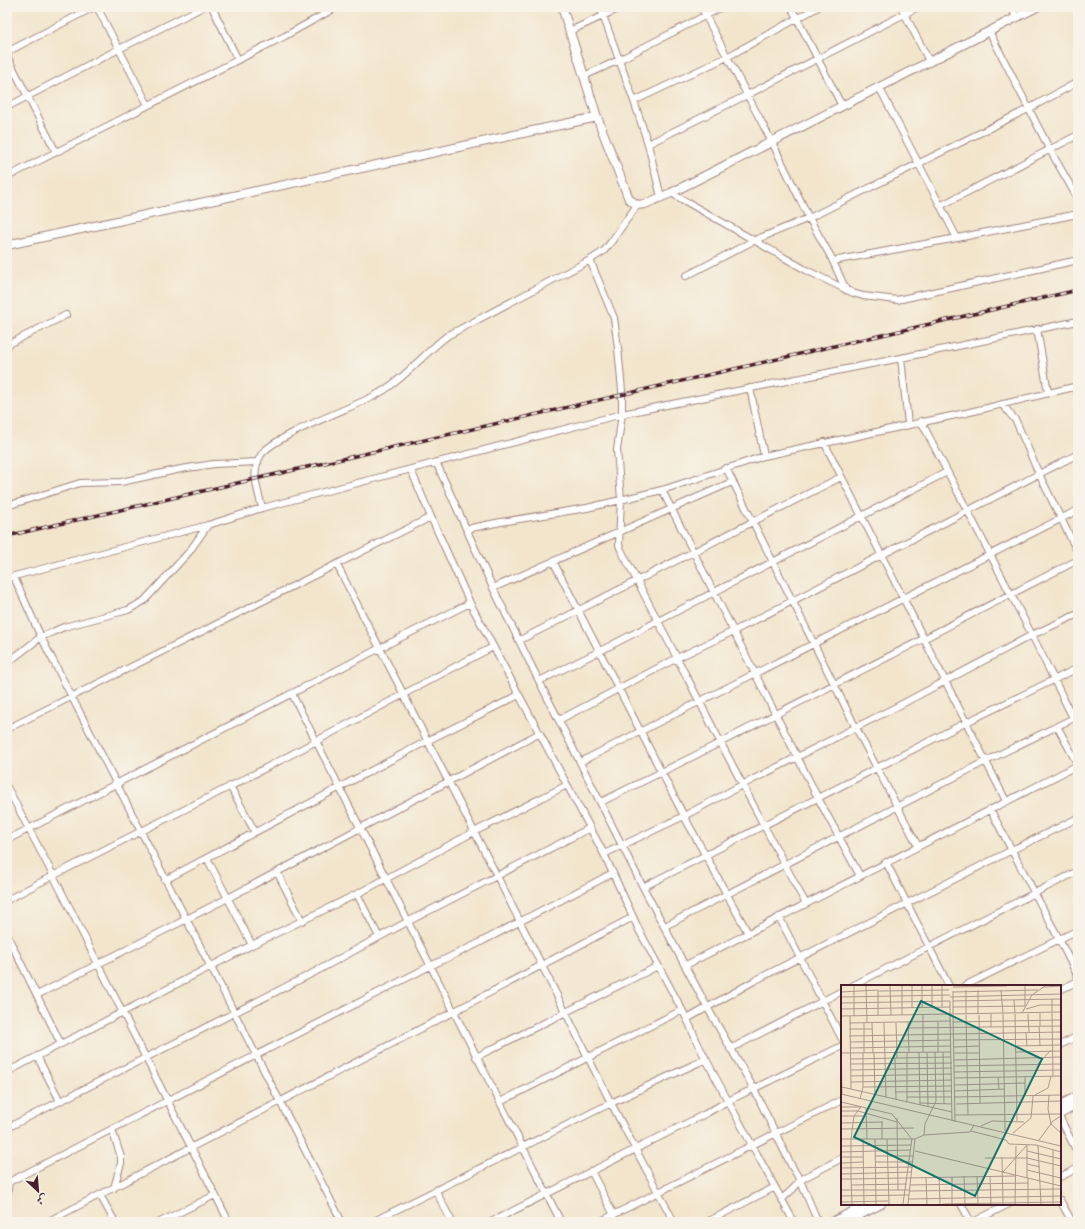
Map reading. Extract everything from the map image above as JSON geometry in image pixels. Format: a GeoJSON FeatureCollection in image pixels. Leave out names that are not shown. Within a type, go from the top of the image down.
{"type":"FeatureCollection","features":[{"type":"Feature","properties":{"kind":"street"},"geometry":{"type":"LineString","coordinates":[[7,52],[94,7]]}},
{"type":"Feature","properties":{"kind":"street"},"geometry":{"type":"LineString","coordinates":[[97,7],[148,105]]}},
{"type":"Feature","properties":{"kind":"street"},"geometry":{"type":"LineString","coordinates":[[7,107],[203,7]]}},
{"type":"Feature","properties":{"kind":"street"},"geometry":{"type":"LineString","coordinates":[[212,7],[238,60]]}},
{"type":"Feature","properties":{"kind":"street"},"geometry":{"type":"LineString","coordinates":[[7,177],[238,60],[327,9],[338,7]]}},
{"type":"Feature","properties":{"kind":"street"},"geometry":{"type":"LineString","coordinates":[[562,7],[597,117],[629,199],[637,205],[645,204],[671,193],[1037,7]]}},
{"type":"Feature","properties":{"kind":"street"},"geometry":{"type":"LineString","coordinates":[[600,7],[648,144],[661,197]]}},
{"type":"Feature","properties":{"kind":"street"},"geometry":{"type":"LineString","coordinates":[[570,31],[622,7]]}},
{"type":"Feature","properties":{"kind":"street"},"geometry":{"type":"LineString","coordinates":[[701,7],[772,142],[809,218],[833,261],[846,290]]}},
{"type":"Feature","properties":{"kind":"street"},"geometry":{"type":"LineString","coordinates":[[584,76],[619,60],[722,7]]}},
{"type":"Feature","properties":{"kind":"street"},"geometry":{"type":"LineString","coordinates":[[791,7],[842,106]]}},
{"type":"Feature","properties":{"kind":"street"},"geometry":{"type":"LineString","coordinates":[[634,101],[727,57],[818,7]]}},
{"type":"Feature","properties":{"kind":"street"},"geometry":{"type":"LineString","coordinates":[[901,7],[929,61]]}},
{"type":"Feature","properties":{"kind":"street"},"geometry":{"type":"LineString","coordinates":[[648,144],[918,7]]}},
{"type":"Feature","properties":{"kind":"street"},"geometry":{"type":"LineString","coordinates":[[1011,7],[1016,17]]}},
{"type":"Feature","properties":{"kind":"street"},"geometry":{"type":"LineString","coordinates":[[989,31],[1028,109],[1077,196]]}},
{"type":"Feature","properties":{"kind":"street"},"geometry":{"type":"LineString","coordinates":[[7,56],[56,152]]}},
{"type":"Feature","properties":{"kind":"street"},"geometry":{"type":"LineString","coordinates":[[686,276],[755,240],[809,218],[1028,109],[1078,82]]}},
{"type":"Feature","properties":{"kind":"street"},"geometry":{"type":"LineString","coordinates":[[879,87],[957,238]]}},
{"type":"Feature","properties":{"kind":"street"},"geometry":{"type":"LineString","coordinates":[[7,246],[597,117]]}},
{"type":"Feature","properties":{"kind":"street"},"geometry":{"type":"LineString","coordinates":[[940,206],[1078,135]]}},
{"type":"Feature","properties":{"kind":"street"},"geometry":{"type":"LineString","coordinates":[[671,193],[806,270],[846,290],[863,296],[897,300],[1078,260]]}},
{"type":"Feature","properties":{"kind":"street"},"geometry":{"type":"LineString","coordinates":[[262,508],[255,473],[258,462],[266,449],[286,437],[388,388],[436,344],[447,336],[590,260],[604,251],[637,205]]}},
{"type":"Feature","properties":{"kind":"street"},"geometry":{"type":"LineString","coordinates":[[833,261],[1078,214]]}},
{"type":"Feature","properties":{"kind":"street"},"geometry":{"type":"LineString","coordinates":[[590,260],[614,318],[617,331],[622,391],[622,414],[617,450],[621,500],[621,550],[678,658],[698,701],[806,904]]}},
{"type":"Feature","properties":{"kind":"street"},"geometry":{"type":"LineString","coordinates":[[7,345],[66,315]]}},
{"type":"Feature","properties":{"kind":"street"},"geometry":{"type":"LineString","coordinates":[[7,578],[262,508],[622,414],[1078,321]]}},
{"type":"Feature","properties":{"kind":"street"},"geometry":{"type":"LineString","coordinates":[[1036,329],[1048,392]]}},
{"type":"Feature","properties":{"kind":"street"},"geometry":{"type":"LineString","coordinates":[[902,358],[908,424]]}},
{"type":"Feature","properties":{"kind":"street"},"geometry":{"type":"LineString","coordinates":[[466,529],[587,508],[662,490],[764,456],[1078,386]]}},
{"type":"Feature","properties":{"kind":"street"},"geometry":{"type":"LineString","coordinates":[[750,388],[764,456]]}},
{"type":"Feature","properties":{"kind":"street"},"geometry":{"type":"LineString","coordinates":[[1002,404],[1016,421],[1039,474],[1078,553]]}},
{"type":"Feature","properties":{"kind":"street"},"geometry":{"type":"LineString","coordinates":[[665,926],[898,808],[986,761],[1076,717],[1054,680],[921,421]]}},
{"type":"Feature","properties":{"kind":"street"},"geometry":{"type":"LineString","coordinates":[[824,442],[1006,801]]}},
{"type":"Feature","properties":{"kind":"street"},"geometry":{"type":"LineString","coordinates":[[559,720],[880,554],[1078,454]]}},
{"type":"Feature","properties":{"kind":"street"},"geometry":{"type":"LineString","coordinates":[[7,506],[80,484],[121,482],[214,464],[258,462]]}},
{"type":"Feature","properties":{"kind":"street"},"geometry":{"type":"LineString","coordinates":[[436,462],[493,588],[539,681],[643,887],[730,1049],[754,1089],[775,1134],[800,1180],[818,1222]]}},
{"type":"Feature","properties":{"kind":"street"},"geometry":{"type":"LineString","coordinates":[[726,468],[856,728],[918,846]]}},
{"type":"Feature","properties":{"kind":"street"},"geometry":{"type":"LineString","coordinates":[[411,470],[470,603],[604,854],[633,917],[687,1019],[706,1059],[794,1222]]}},
{"type":"Feature","properties":{"kind":"street"},"geometry":{"type":"LineString","coordinates":[[539,681],[947,472]]}},
{"type":"Feature","properties":{"kind":"street"},"geometry":{"type":"LineString","coordinates":[[520,640],[841,477]]}},
{"type":"Feature","properties":{"kind":"street"},"geometry":{"type":"LineString","coordinates":[[493,588],[732,482]]}},
{"type":"Feature","properties":{"kind":"street"},"geometry":{"type":"LineString","coordinates":[[662,490],[777,714],[818,798],[860,876]]}},
{"type":"Feature","properties":{"kind":"street"},"geometry":{"type":"LineString","coordinates":[[580,762],[1078,510]]}},
{"type":"Feature","properties":{"kind":"street"},"geometry":{"type":"LineString","coordinates":[[7,729],[431,518]]}},
{"type":"Feature","properties":{"kind":"street"},"geometry":{"type":"LineString","coordinates":[[7,663],[41,637],[64,628],[128,610],[144,601],[189,552],[208,524]]}},
{"type":"Feature","properties":{"kind":"street"},"geometry":{"type":"LineString","coordinates":[[601,802],[720,743],[1078,560]]}},
{"type":"Feature","properties":{"kind":"street"},"geometry":{"type":"LineString","coordinates":[[553,561],[684,816],[748,933]]}},
{"type":"Feature","properties":{"kind":"street"},"geometry":{"type":"LineString","coordinates":[[337,565],[402,694],[497,876],[611,1103],[674,1222]]}},
{"type":"Feature","properties":{"kind":"street"},"geometry":{"type":"LineString","coordinates":[[14,577],[41,637],[116,785],[281,1101],[342,1222]]}},
{"type":"Feature","properties":{"kind":"street"},"geometry":{"type":"LineString","coordinates":[[7,840],[470,603]]}},
{"type":"Feature","properties":{"kind":"street"},"geometry":{"type":"LineString","coordinates":[[604,854],[684,816],[798,756],[947,682],[1032,635],[1078,614]]}},
{"type":"Feature","properties":{"kind":"street"},"geometry":{"type":"LineString","coordinates":[[7,900],[53,875],[317,741],[402,694],[493,647]]}},
{"type":"Feature","properties":{"kind":"street"},"geometry":{"type":"LineString","coordinates":[[643,887],[967,722],[1078,668]]}},
{"type":"Feature","properties":{"kind":"street"},"geometry":{"type":"LineString","coordinates":[[292,694],[561,1222]]}},
{"type":"Feature","properties":{"kind":"street"},"geometry":{"type":"LineString","coordinates":[[165,880],[427,741],[519,695]]}},
{"type":"Feature","properties":{"kind":"street"},"geometry":{"type":"LineString","coordinates":[[686,965],[1078,765],[1057,726]]}},
{"type":"Feature","properties":{"kind":"street"},"geometry":{"type":"LineString","coordinates":[[37,995],[228,898],[540,733]]}},
{"type":"Feature","properties":{"kind":"street"},"geometry":{"type":"LineString","coordinates":[[7,1072],[210,967],[357,894],[567,785]]}},
{"type":"Feature","properties":{"kind":"street"},"geometry":{"type":"LineString","coordinates":[[230,786],[255,832]]}},
{"type":"Feature","properties":{"kind":"street"},"geometry":{"type":"LineString","coordinates":[[7,788],[230,1222]]}},
{"type":"Feature","properties":{"kind":"street"},"geometry":{"type":"LineString","coordinates":[[990,809],[1078,978]]}},
{"type":"Feature","properties":{"kind":"street"},"geometry":{"type":"LineString","coordinates":[[687,1019],[800,958],[1078,818]]}},
{"type":"Feature","properties":{"kind":"street"},"geometry":{"type":"LineString","coordinates":[[7,1128],[311,974],[379,937],[590,828]]}},
{"type":"Feature","properties":{"kind":"street"},"geometry":{"type":"LineString","coordinates":[[207,858],[252,946]]}},
{"type":"Feature","properties":{"kind":"street"},"geometry":{"type":"LineString","coordinates":[[886,862],[906,905],[930,946],[950,985]]}},
{"type":"Feature","properties":{"kind":"street"},"geometry":{"type":"LineString","coordinates":[[854,985],[1078,871]]}},
{"type":"Feature","properties":{"kind":"street"},"geometry":{"type":"LineString","coordinates":[[277,872],[302,921]]}},
{"type":"Feature","properties":{"kind":"street"},"geometry":{"type":"LineString","coordinates":[[7,1196],[8,1183],[613,873]]}},
{"type":"Feature","properties":{"kind":"street"},"geometry":{"type":"LineString","coordinates":[[357,894],[379,937]]}},
{"type":"Feature","properties":{"kind":"street"},"geometry":{"type":"LineString","coordinates":[[47,1222],[192,1148],[633,917]]}},
{"type":"Feature","properties":{"kind":"street"},"geometry":{"type":"LineString","coordinates":[[779,918],[841,1037]]}},
{"type":"Feature","properties":{"kind":"street"},"geometry":{"type":"LineString","coordinates":[[966,985],[1078,930]]}},
{"type":"Feature","properties":{"kind":"street"},"geometry":{"type":"LineString","coordinates":[[7,935],[61,1044]]}},
{"type":"Feature","properties":{"kind":"street"},"geometry":{"type":"LineString","coordinates":[[476,1056],[658,966]]}},
{"type":"Feature","properties":{"kind":"street"},"geometry":{"type":"LineString","coordinates":[[1061,990],[1078,981]]}},
{"type":"Feature","properties":{"kind":"street"},"geometry":{"type":"LineString","coordinates":[[730,1049],[841,992]]}},
{"type":"Feature","properties":{"kind":"street"},"geometry":{"type":"LineString","coordinates":[[500,1102],[682,1010]]}},
{"type":"Feature","properties":{"kind":"street"},"geometry":{"type":"LineString","coordinates":[[1061,1044],[1078,1036]]}},
{"type":"Feature","properties":{"kind":"street"},"geometry":{"type":"LineString","coordinates":[[491,1222],[728,1101],[841,1046]]}},
{"type":"Feature","properties":{"kind":"street"},"geometry":{"type":"LineString","coordinates":[[37,1056],[60,1101]]}},
{"type":"Feature","properties":{"kind":"street"},"geometry":{"type":"LineString","coordinates":[[372,1222],[611,1103],[706,1059]]}},
{"type":"Feature","properties":{"kind":"street"},"geometry":{"type":"LineString","coordinates":[[1061,1105],[1078,1096]]}},
{"type":"Feature","properties":{"kind":"street"},"geometry":{"type":"LineString","coordinates":[[599,1222],[841,1101]]}},
{"type":"Feature","properties":{"kind":"street"},"geometry":{"type":"LineString","coordinates":[[1061,1113],[1078,1104]]}},
{"type":"Feature","properties":{"kind":"street"},"geometry":{"type":"LineString","coordinates":[[1061,1120],[1078,1154]]}},
{"type":"Feature","properties":{"kind":"street"},"geometry":{"type":"LineString","coordinates":[[112,1130],[121,1157],[121,1163],[114,1188]]}},
{"type":"Feature","properties":{"kind":"street"},"geometry":{"type":"LineString","coordinates":[[782,1199],[800,1180],[841,1159]]}},
{"type":"Feature","properties":{"kind":"street"},"geometry":{"type":"LineString","coordinates":[[1061,1176],[1078,1168]]}},
{"type":"Feature","properties":{"kind":"street"},"geometry":{"type":"LineString","coordinates":[[591,1171],[614,1214]]}},
{"type":"Feature","properties":{"kind":"street"},"geometry":{"type":"LineString","coordinates":[[706,1222],[775,1187]]}},
{"type":"Feature","properties":{"kind":"street"},"geometry":{"type":"LineString","coordinates":[[436,1191],[452,1222]]}},
{"type":"Feature","properties":{"kind":"street"},"geometry":{"type":"LineString","coordinates":[[100,1195],[115,1222]]}},
{"type":"Feature","properties":{"kind":"street"},"geometry":{"type":"LineString","coordinates":[[160,1222],[215,1195]]}},
{"type":"Feature","properties":{"kind":"street"},"geometry":{"type":"LineString","coordinates":[[1061,1202],[1072,1222]]}},
{"type":"Feature","properties":{"kind":"street"},"geometry":{"type":"LineString","coordinates":[[832,1222],[866,1205]]}},
{"type":"Feature","properties":{"kind":"street"},"geometry":{"type":"LineString","coordinates":[[846,1222],[879,1205]]}},
{"type":"Feature","properties":{"kind":"street"},"geometry":{"type":"LineString","coordinates":[[962,1205],[972,1222],[981,1220],[1006,1205]]}},
{"type":"Feature","properties":{"kind":"railway"},"geometry":{"type":"LineString","coordinates":[[7,536],[1078,290]]}}]}
